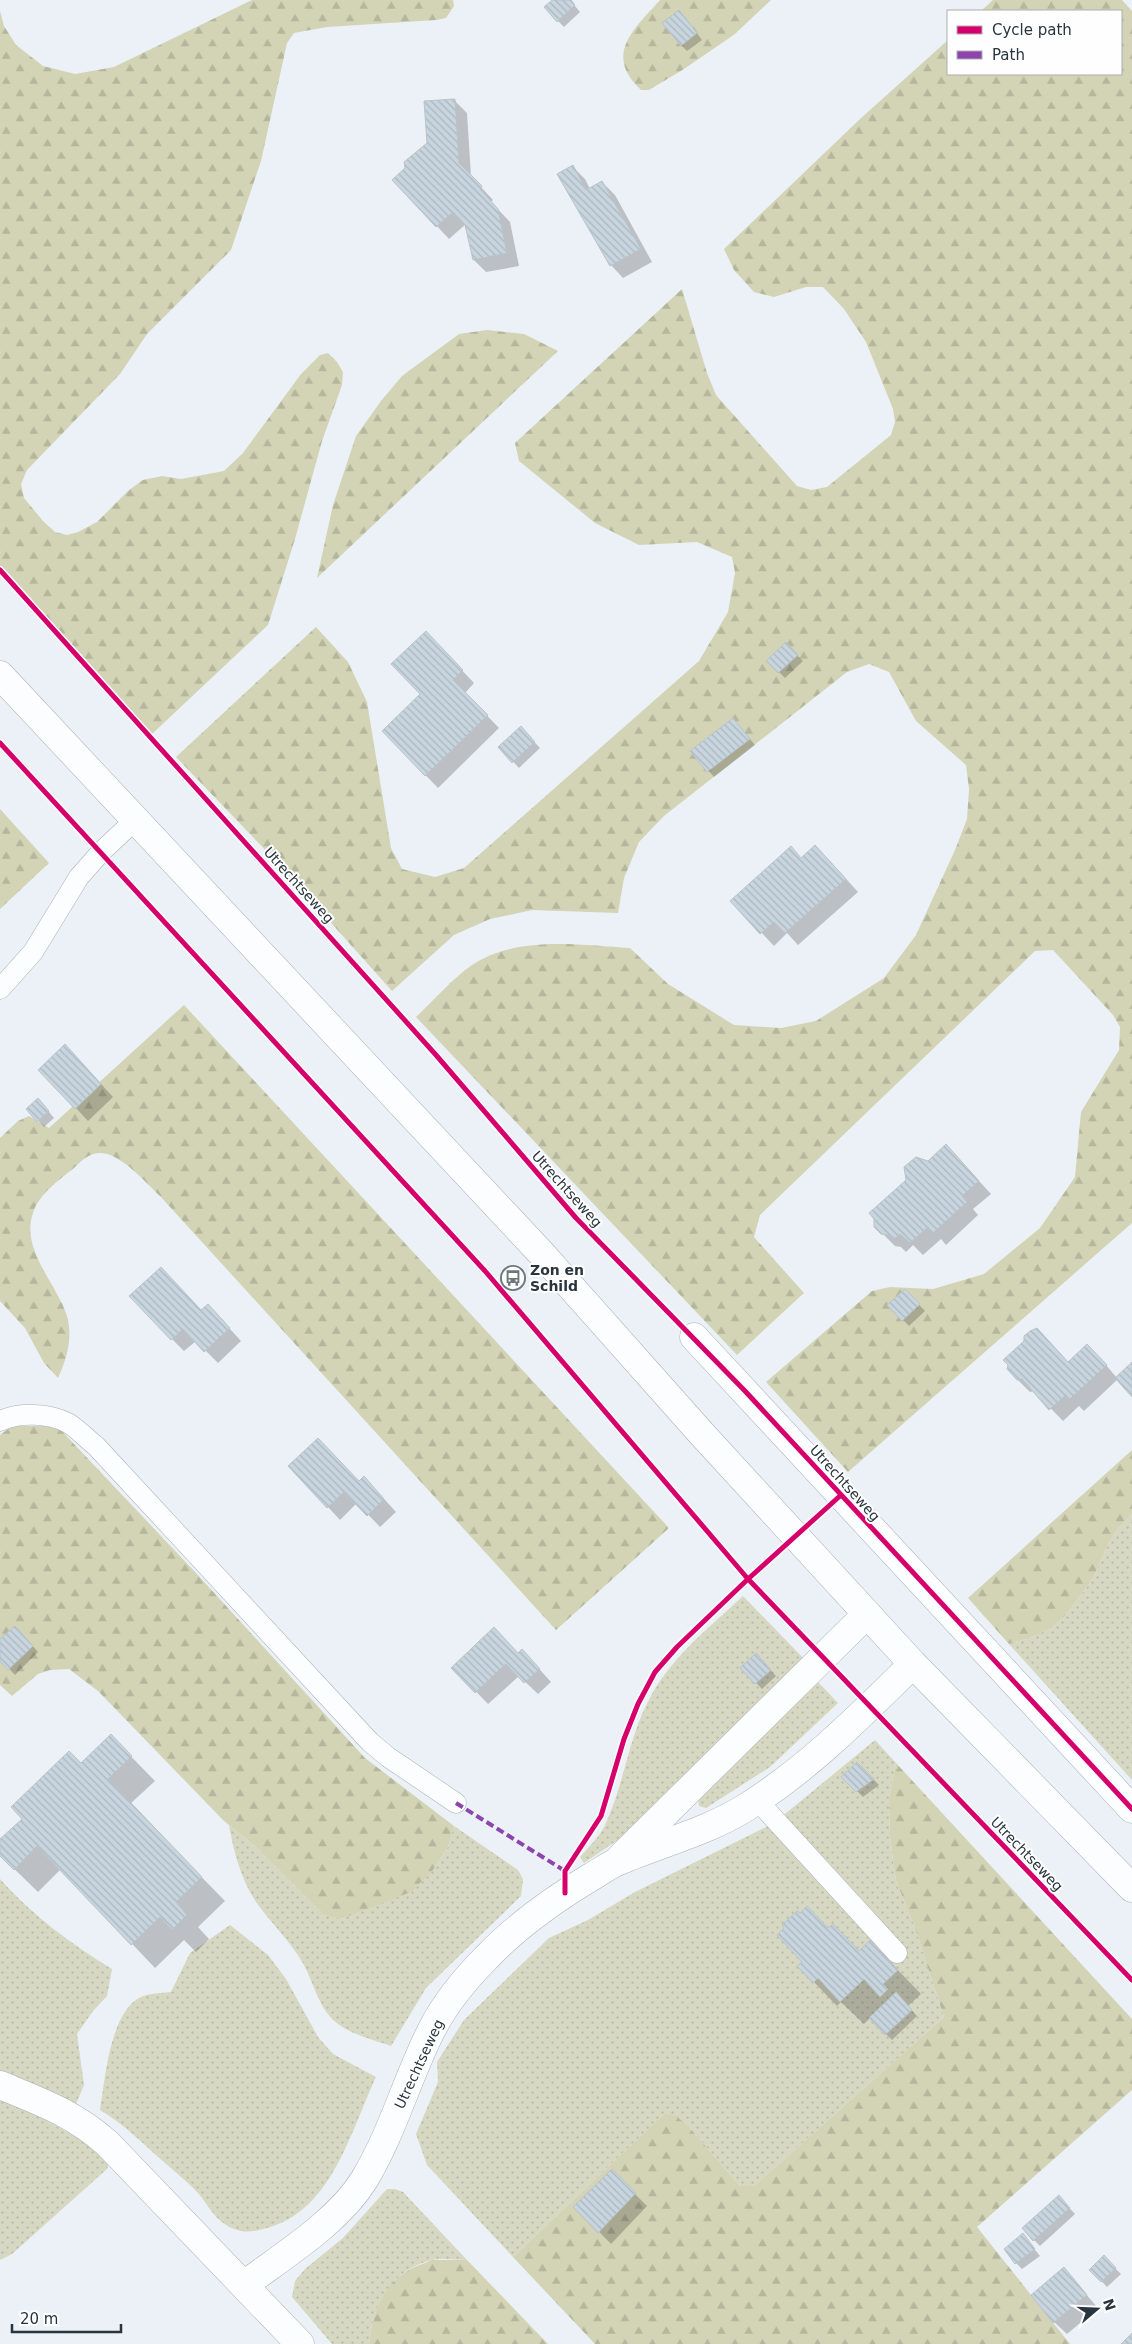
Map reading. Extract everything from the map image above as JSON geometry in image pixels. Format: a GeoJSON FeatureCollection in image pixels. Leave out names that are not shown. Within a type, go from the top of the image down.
{"type":"FeatureCollection","features":[{"type":"Feature","properties":{"kind":"street"},"geometry":{"type":"LineString","coordinates":[[0,675],[542,1253],[701,1432],[867,1614],[1132,1888]]}},
{"type":"Feature","properties":{"kind":"street","name":"Utrechtseweg"},"geometry":{"type":"LineString","coordinates":[[694,1337],[1132,1809]]}},
{"type":"Feature","properties":{"kind":"street","name":"Utrechtseweg"},"geometry":{"type":"LineString","coordinates":[[617,1862],[867,1614]]}},
{"type":"Feature","properties":{"kind":"street","name":"Utrechtseweg"},"geometry":{"type":"LineString","coordinates":[[244,2285],[345,2205],[364,2181],[382,2147],[433,2028],[456,1994],[486,1958],[522,1925],[565,1893],[617,1862],[695,1834],[757,1800],[783,1783],[835,1738],[914,1664]]}},
{"type":"Feature","properties":{"kind":"street"},"geometry":{"type":"LineString","coordinates":[[0,2085],[61,2110],[86,2124],[107,2143],[300,2344]]}},
{"type":"Feature","properties":{"kind":"lane"},"geometry":{"type":"LineString","coordinates":[[0,989],[33,952],[79,877],[101,852],[135,820]]}},
{"type":"Feature","properties":{"kind":"lane"},"geometry":{"type":"LineString","coordinates":[[0,1421],[6,1418],[37,1414],[68,1423],[96,1446],[370,1742],[388,1757],[456,1803]]}},
{"type":"Feature","properties":{"kind":"lane"},"geometry":{"type":"LineString","coordinates":[[757,1800],[897,1953]]}},
{"type":"Feature","properties":{"kind":"green space"},"geometry":{"type":"Polygon","coordinates":[[[252,0],[453,0],[454,6],[446,18],[436,20],[327,27],[294,33],[287,43],[261,161],[231,250],[147,334],[120,374],[27,470],[21,484],[24,498],[55,532],[67,535],[78,532],[97,522],[129,490],[143,480],[162,476],[181,479],[224,471],[243,453],[301,374],[320,355],[328,353],[343,372],[342,385],[322,441],[295,539],[268,625],[152,734],[0,572],[0,11],[4,26],[16,45],[43,66],[75,74],[114,67],[252,0]]]}},
{"type":"Feature","properties":{"kind":"green space"},"geometry":{"type":"Polygon","coordinates":[[[660,0],[771,0],[735,34],[684,69],[649,90],[641,90],[630,77],[624,65],[623,54],[626,43],[633,32],[660,0]]]}},
{"type":"Feature","properties":{"kind":"green space"},"geometry":{"type":"Polygon","coordinates":[[[993,0],[1122,0],[1132,11],[1132,1223],[848,1472],[766,1382],[872,1291],[890,1287],[933,1289],[984,1274],[1040,1228],[1075,1177],[1081,1112],[1119,1050],[1120,1027],[1113,1015],[1053,950],[1035,951],[760,1215],[754,1237],[804,1293],[737,1355],[416,1017],[450,983],[472,965],[509,949],[549,944],[630,948],[668,984],[734,1025],[781,1028],[816,1021],[884,978],[916,935],[955,850],[967,819],[969,789],[966,765],[916,721],[889,672],[869,664],[847,672],[664,816],[639,842],[624,878],[618,913],[532,910],[490,919],[454,935],[392,991],[273,858],[176,757],[316,627],[348,662],[367,702],[391,848],[402,869],[435,877],[464,868],[699,661],[728,612],[735,573],[732,557],[697,542],[639,545],[595,523],[519,461],[515,443],[682,289],[707,373],[716,395],[797,486],[811,490],[827,487],[891,435],[895,422],[893,409],[866,342],[844,309],[823,287],[806,287],[774,297],[754,292],[734,270],[724,249],[860,119],[947,41],[947,75],[1122,75],[1122,10],[982,10],[993,0]]]}},
{"type":"Feature","properties":{"kind":"green space"},"geometry":{"type":"Polygon","coordinates":[[[487,330],[524,334],[558,351],[317,578],[333,505],[356,436],[402,376],[459,334],[487,330]]]}},
{"type":"Feature","properties":{"kind":"green space"},"geometry":{"type":"Polygon","coordinates":[[[0,809],[49,863],[0,909],[0,809]]]}},
{"type":"Feature","properties":{"kind":"green space"},"geometry":{"type":"Polygon","coordinates":[[[184,1005],[669,1528],[556,1630],[160,1196],[132,1169],[115,1157],[99,1153],[85,1158],[45,1194],[33,1213],[30,1226],[31,1240],[35,1253],[62,1304],[69,1324],[68,1348],[58,1378],[44,1363],[25,1328],[0,1301],[0,1138],[18,1121],[29,1116],[49,1128],[184,1005]]]}},
{"type":"Feature","properties":{"kind":"green space"},"geometry":{"type":"Polygon","coordinates":[[[12,1426],[57,1426],[195,1572],[365,1758],[454,1826],[448,1847],[433,1870],[411,1892],[341,1919],[324,1915],[255,1846],[224,1821],[98,1691],[69,1669],[50,1670],[38,1674],[12,1696],[0,1685],[0,1435],[12,1426]]]}},
{"type":"Feature","properties":{"kind":"green space"},"geometry":{"type":"Polygon","coordinates":[[[1132,1450],[1132,1514],[1114,1534],[1091,1581],[1065,1615],[1051,1628],[1009,1644],[968,1598],[1132,1450]]]}},
{"type":"Feature","properties":{"kind":"green space"},"geometry":{"type":"Polygon","coordinates":[[[1132,1514],[1132,1780],[1009,1644],[1050,1628],[1065,1615],[1093,1578],[1114,1534],[1132,1514]]]}},
{"type":"Feature","properties":{"kind":"green space"},"geometry":{"type":"Polygon","coordinates":[[[743,1596],[805,1660],[628,1833],[584,1863],[580,1857],[598,1836],[606,1823],[618,1791],[632,1741],[652,1694],[671,1666],[682,1654],[743,1596]]]}},
{"type":"Feature","properties":{"kind":"green space"},"geometry":{"type":"Polygon","coordinates":[[[818,1682],[838,1703],[770,1767],[706,1808],[699,1806],[698,1798],[818,1682]]]}},
{"type":"Feature","properties":{"kind":"green space"},"geometry":{"type":"Polygon","coordinates":[[[875,1740],[896,1763],[889,1798],[890,1837],[896,1881],[914,1925],[944,2017],[754,2186],[740,2186],[690,2128],[664,2114],[513,2257],[427,2165],[416,2134],[438,2082],[437,2062],[464,2020],[549,1938],[588,1920],[635,1892],[774,1823],[875,1740]]]}},
{"type":"Feature","properties":{"kind":"green space"},"geometry":{"type":"Polygon","coordinates":[[[896,1763],[1132,2019],[1132,2090],[977,2227],[1070,2344],[595,2344],[513,2257],[664,2114],[675,2115],[690,2128],[740,2186],[754,2186],[944,2017],[914,1925],[896,1881],[890,1837],[889,1798],[896,1763]]]}},
{"type":"Feature","properties":{"kind":"green space"},"geometry":{"type":"Polygon","coordinates":[[[229,1825],[255,1846],[324,1915],[342,1919],[433,1870],[448,1847],[454,1826],[518,1870],[523,1879],[521,1896],[426,1988],[391,2046],[345,2029],[327,2013],[299,1957],[255,1901],[237,1859],[229,1825]]]}},
{"type":"Feature","properties":{"kind":"green space"},"geometry":{"type":"Polygon","coordinates":[[[0,1879],[25,1905],[53,1928],[112,1969],[107,1996],[93,2011],[77,2034],[84,2085],[76,2104],[0,2071],[0,1879]]]}},
{"type":"Feature","properties":{"kind":"green space"},"geometry":{"type":"Polygon","coordinates":[[[230,1925],[268,1955],[286,1979],[318,2037],[333,2054],[376,2077],[348,2144],[323,2187],[308,2205],[289,2219],[255,2231],[233,2229],[218,2219],[190,2185],[125,2128],[100,2110],[107,2065],[122,2016],[141,1997],[171,1992],[190,1953],[230,1925]]]}},
{"type":"Feature","properties":{"kind":"green space"},"geometry":{"type":"Polygon","coordinates":[[[0,2094],[97,2149],[110,2159],[107,2169],[12,2254],[0,2260],[0,2094]]]}},
{"type":"Feature","properties":{"kind":"green space"},"geometry":{"type":"Polygon","coordinates":[[[387,2189],[403,2192],[467,2260],[432,2260],[417,2265],[405,2272],[386,2291],[380,2303],[371,2330],[369,2344],[332,2344],[292,2297],[295,2281],[305,2269],[343,2238],[387,2189]]]}},
{"type":"Feature","properties":{"kind":"green space"},"geometry":{"type":"Polygon","coordinates":[[[432,2260],[467,2260],[548,2344],[369,2344],[375,2314],[389,2287],[407,2271],[432,2260]]]}},
{"type":"Feature","properties":{"kind":"building"},"geometry":{"type":"Polygon","coordinates":[[[552,0],[571,0],[575,5],[557,22],[544,7],[552,0]]]}},
{"type":"Feature","properties":{"kind":"building"},"geometry":{"type":"Polygon","coordinates":[[[679,10],[697,33],[681,46],[662,23],[679,10]]]}},
{"type":"Feature","properties":{"kind":"building"},"geometry":{"type":"Polygon","coordinates":[[[455,99],[459,163],[482,186],[480,189],[498,209],[507,253],[473,260],[465,225],[453,212],[436,227],[392,180],[405,168],[404,162],[427,143],[424,101],[455,99]]]}},
{"type":"Feature","properties":{"kind":"building"},"geometry":{"type":"Polygon","coordinates":[[[573,165],[586,190],[602,181],[641,249],[610,266],[557,174],[573,165]]]}},
{"type":"Feature","properties":{"kind":"building"},"geometry":{"type":"Polygon","coordinates":[[[426,631],[463,670],[453,680],[488,715],[425,776],[382,731],[420,694],[391,664],[426,631]]]}},
{"type":"Feature","properties":{"kind":"building"},"geometry":{"type":"Polygon","coordinates":[[[786,642],[798,655],[778,673],[766,661],[786,642]]]}},
{"type":"Feature","properties":{"kind":"building"},"geometry":{"type":"Polygon","coordinates":[[[733,718],[750,739],[707,772],[690,751],[733,718]]]}},
{"type":"Feature","properties":{"kind":"building"},"geometry":{"type":"Polygon","coordinates":[[[521,726],[535,742],[512,763],[498,747],[521,726]]]}},
{"type":"Feature","properties":{"kind":"building"},"geometry":{"type":"Polygon","coordinates":[[[815,845],[846,879],[785,933],[774,922],[760,934],[730,901],[791,846],[801,858],[815,845]]]}},
{"type":"Feature","properties":{"kind":"building"},"geometry":{"type":"Polygon","coordinates":[[[65,1044],[101,1084],[75,1109],[38,1070],[65,1044]]]}},
{"type":"Feature","properties":{"kind":"building"},"geometry":{"type":"Polygon","coordinates":[[[38,1098],[49,1111],[37,1122],[26,1109],[38,1098]]]}},
{"type":"Feature","properties":{"kind":"building"},"geometry":{"type":"Polygon","coordinates":[[[946,1144],[979,1181],[962,1196],[967,1202],[933,1233],[928,1227],[910,1243],[900,1234],[893,1240],[888,1235],[881,1234],[874,1227],[874,1219],[869,1213],[906,1180],[904,1167],[916,1157],[928,1161],[946,1144]]]}},
{"type":"Feature","properties":{"kind":"building"},"geometry":{"type":"Polygon","coordinates":[[[161,1267],[201,1310],[208,1304],[230,1328],[204,1352],[183,1329],[171,1340],[129,1296],[161,1267]]]}},
{"type":"Feature","properties":{"kind":"building"},"geometry":{"type":"Polygon","coordinates":[[[905,1289],[920,1304],[902,1321],[887,1305],[905,1289]]]}},
{"type":"Feature","properties":{"kind":"building"},"geometry":{"type":"Polygon","coordinates":[[[1037,1328],[1068,1362],[1087,1344],[1107,1365],[1070,1399],[1066,1395],[1049,1410],[1022,1379],[1017,1380],[1007,1369],[1008,1365],[1003,1360],[1024,1341],[1024,1336],[1037,1328]]]}},
{"type":"Feature","properties":{"kind":"building"},"geometry":{"type":"Polygon","coordinates":[[[1132,1362],[1132,1397],[1115,1378],[1132,1362]]]}},
{"type":"Feature","properties":{"kind":"building"},"geometry":{"type":"Polygon","coordinates":[[[318,1438],[359,1481],[364,1476],[384,1499],[367,1516],[344,1492],[327,1508],[288,1466],[318,1438]]]}},
{"type":"Feature","properties":{"kind":"building"},"geometry":{"type":"Polygon","coordinates":[[[15,1626],[33,1646],[8,1670],[0,1661],[0,1639],[15,1626]]]}},
{"type":"Feature","properties":{"kind":"building"},"geometry":{"type":"Polygon","coordinates":[[[494,1627],[518,1653],[522,1649],[540,1669],[524,1683],[506,1664],[475,1693],[451,1668],[494,1627]]]}},
{"type":"Feature","properties":{"kind":"building"},"geometry":{"type":"Polygon","coordinates":[[[756,1653],[771,1670],[755,1684],[740,1668],[756,1653]]]}},
{"type":"Feature","properties":{"kind":"building"},"geometry":{"type":"Polygon","coordinates":[[[111,1734],[132,1756],[108,1779],[202,1877],[176,1902],[187,1915],[172,1930],[160,1917],[131,1945],[37,1846],[14,1870],[0,1856],[0,1839],[22,1819],[11,1807],[69,1751],[81,1763],[111,1734]]]}},
{"type":"Feature","properties":{"kind":"building"},"geometry":{"type":"Polygon","coordinates":[[[857,1762],[874,1779],[856,1792],[841,1777],[857,1762]]]}},
{"type":"Feature","properties":{"kind":"building"},"geometry":{"type":"Polygon","coordinates":[[[807,1906],[828,1928],[833,1924],[859,1951],[870,1940],[898,1970],[883,1984],[888,1989],[880,1997],[864,1979],[840,2002],[818,1978],[813,1983],[797,1966],[802,1962],[777,1935],[784,1928],[782,1925],[797,1911],[800,1913],[807,1906]]]}},
{"type":"Feature","properties":{"kind":"building"},"geometry":{"type":"Polygon","coordinates":[[[896,1992],[912,2010],[885,2035],[869,2018],[896,1992]]]}},
{"type":"Feature","properties":{"kind":"building"},"geometry":{"type":"Polygon","coordinates":[[[612,2169],[636,2193],[598,2233],[573,2207],[612,2169]]]}},
{"type":"Feature","properties":{"kind":"building"},"geometry":{"type":"Polygon","coordinates":[[[1059,2195],[1070,2208],[1033,2241],[1022,2228],[1059,2195]]]}},
{"type":"Feature","properties":{"kind":"building"},"geometry":{"type":"Polygon","coordinates":[[[1023,2233],[1035,2249],[1015,2264],[1004,2249],[1023,2233]]]}},
{"type":"Feature","properties":{"kind":"building"},"geometry":{"type":"Polygon","coordinates":[[[1104,2255],[1116,2268],[1101,2282],[1089,2270],[1104,2255]]]}},
{"type":"Feature","properties":{"kind":"building"},"geometry":{"type":"Polygon","coordinates":[[[1064,2267],[1087,2295],[1053,2323],[1031,2295],[1064,2267]]]}},
{"type":"Feature","properties":{"kind":"building"},"geometry":{"type":"Polygon","coordinates":[[[1132,2333],[1132,2344],[1121,2344],[1132,2333]]]}},
{"type":"Feature","properties":{"kind":"marked path"},"geometry":{"type":"LineString","coordinates":[[456,1803],[565,1871]]}},
{"type":"Feature","properties":{"kind":"cycle path"},"geometry":{"type":"LineString","coordinates":[[0,570],[436,1055],[576,1218],[745,1391],[1132,1809]]}},
{"type":"Feature","properties":{"kind":"cycle path"},"geometry":{"type":"LineString","coordinates":[[0,743],[485,1271],[748,1579],[1132,1980]]}},
{"type":"Feature","properties":{"kind":"cycle path"},"geometry":{"type":"LineString","coordinates":[[565,1893],[565,1871],[601,1816],[624,1739],[638,1704],[655,1672],[677,1647],[748,1579],[841,1495]]}},
{"type":"Feature","properties":{"kind":"place","name":"Zon en Schild"},"geometry":{"type":"Point","coordinates":[513,1278]}}]}
